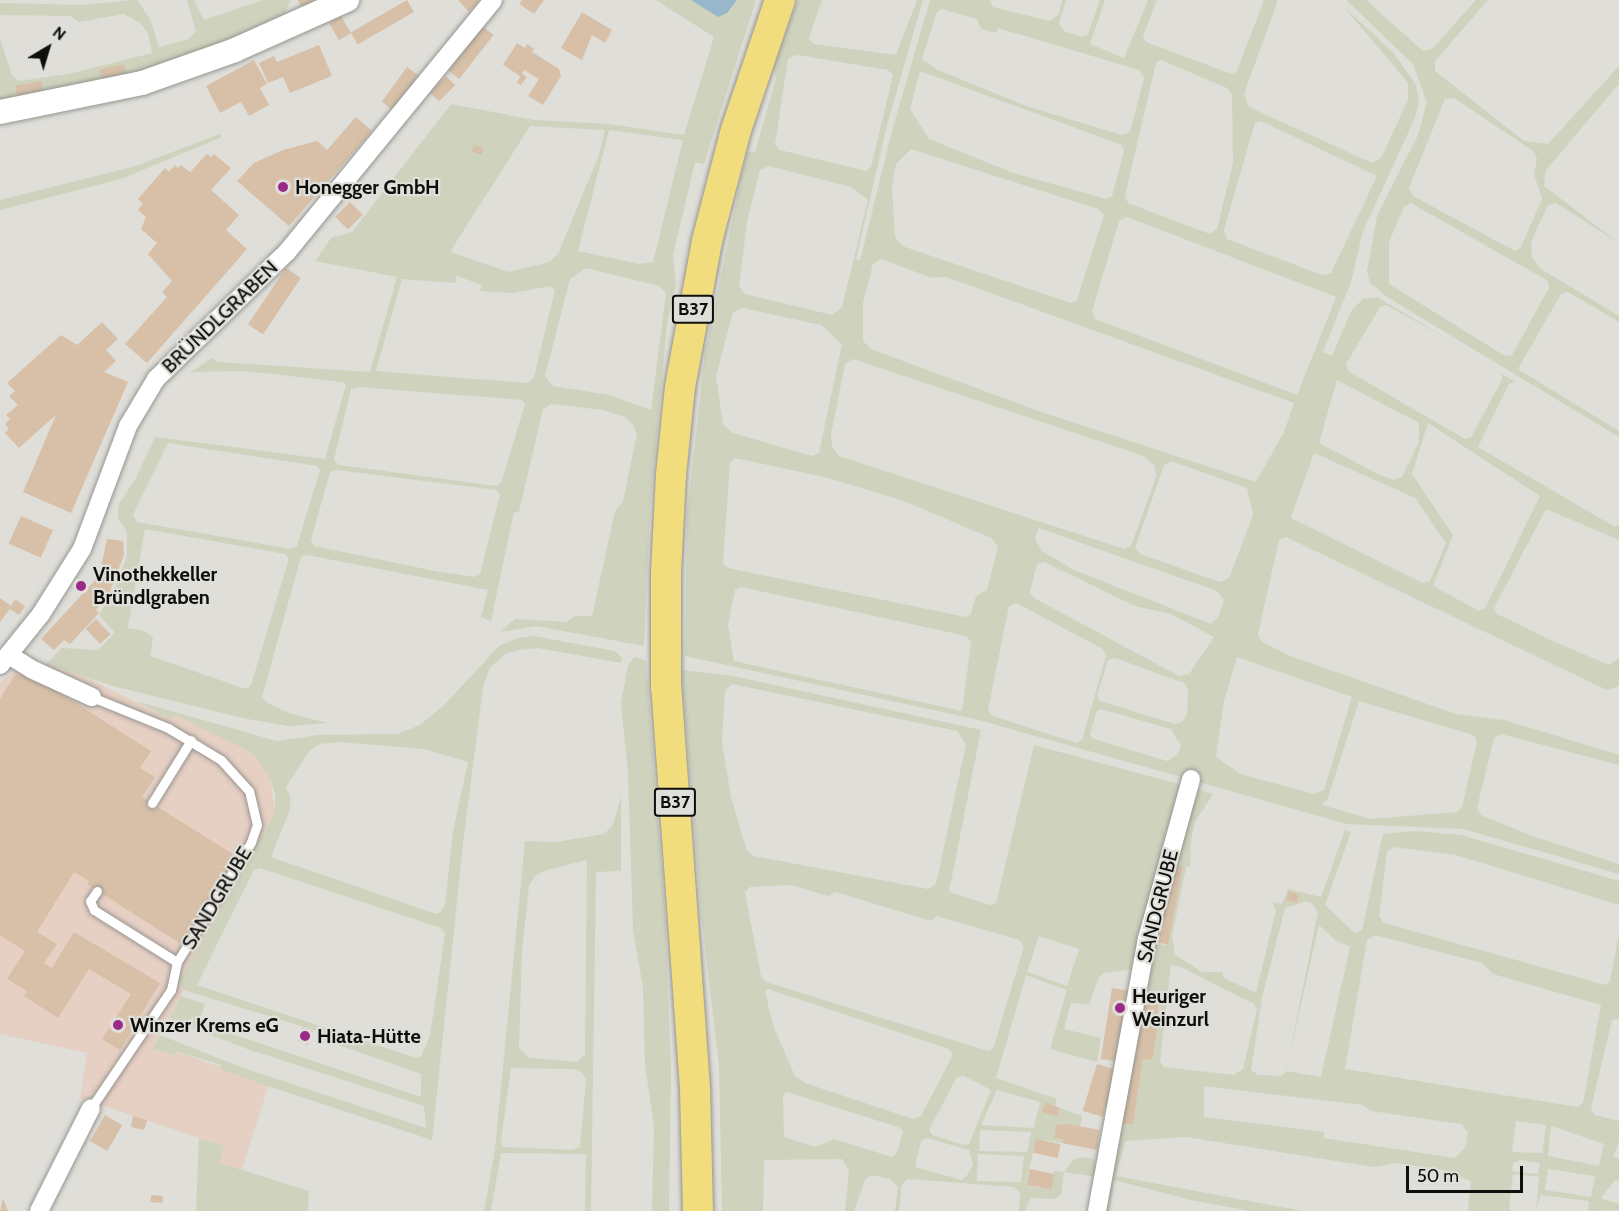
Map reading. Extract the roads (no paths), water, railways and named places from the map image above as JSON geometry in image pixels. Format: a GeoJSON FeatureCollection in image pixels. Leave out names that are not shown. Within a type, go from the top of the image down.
{"type":"FeatureCollection","features":[{"type":"Feature","properties":{"kind":"main road","name":"B37"},"geometry":{"type":"LineString","coordinates":[[698,1211],[694,1068],[666,687],[666,619],[675,433],[699,273],[730,150],[780,0]]}},
{"type":"Feature","properties":{"kind":"street"},"geometry":{"type":"LineString","coordinates":[[0,112],[142,83],[235,50],[347,0]]}},
{"type":"Feature","properties":{"kind":"street","name":"BRÜNDLGRABEN"},"geometry":{"type":"LineString","coordinates":[[5,660],[41,614],[82,549],[128,426],[156,379],[287,252],[493,0]]}},
{"type":"Feature","properties":{"kind":"street","name":"SANDGRUBE"},"geometry":{"type":"LineString","coordinates":[[5,660],[31,669],[92,697]]}},
{"type":"Feature","properties":{"kind":"street","name":"SANDGRUBE"},"geometry":{"type":"LineString","coordinates":[[1097,1211],[1147,939],[1191,779]]}},
{"type":"Feature","properties":{"kind":"street","name":"SANDGRUBE"},"geometry":{"type":"LineString","coordinates":[[39,1211],[91,1108]]}},
{"type":"Feature","properties":{"kind":"lane","name":"SANDGRUBE"},"geometry":{"type":"LineString","coordinates":[[91,1108],[171,990],[177,962],[251,842],[256,825],[249,791],[236,773],[191,740],[92,697]]}},
{"type":"Feature","properties":{"kind":"lane"},"geometry":{"type":"LineString","coordinates":[[152,803],[191,740]]}},
{"type":"Feature","properties":{"kind":"lane"},"geometry":{"type":"LineString","coordinates":[[97,891],[90,901],[94,910],[177,962]]}},
{"type":"Feature","properties":{"kind":"water"},"geometry":{"type":"Polygon","coordinates":[[[691,0],[737,0],[727,13],[718,17],[691,0]]]}},
{"type":"Feature","properties":{"kind":"place","name":"Honegger GmbH"},"geometry":{"type":"Point","coordinates":[283,187]}},
{"type":"Feature","properties":{"kind":"place","name":"Vinothekkeller Bründlgraben"},"geometry":{"type":"Point","coordinates":[81,586]}},
{"type":"Feature","properties":{"kind":"place","name":"Heuriger Weinzurl"},"geometry":{"type":"Point","coordinates":[1120,1008]}},
{"type":"Feature","properties":{"kind":"place","name":"Winzer Krems eG"},"geometry":{"type":"Point","coordinates":[118,1025]}},
{"type":"Feature","properties":{"kind":"place","name":"Hiata-Hütte"},"geometry":{"type":"Point","coordinates":[305,1036]}}]}
